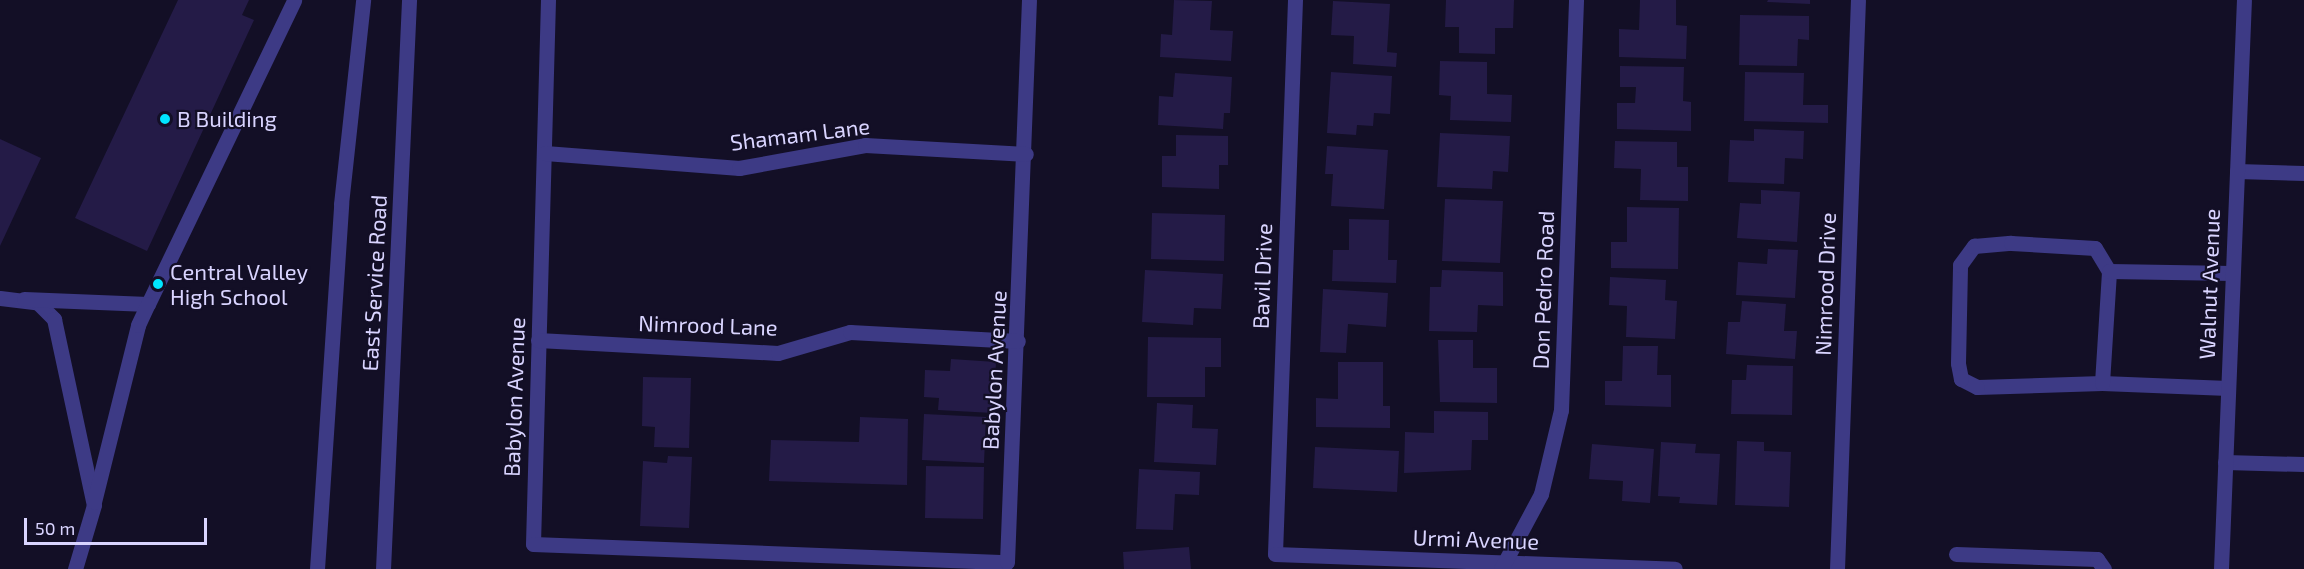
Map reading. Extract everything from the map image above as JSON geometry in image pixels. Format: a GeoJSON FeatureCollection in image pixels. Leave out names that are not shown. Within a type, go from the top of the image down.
{"type":"FeatureCollection","features":[{"type":"Feature","properties":{"kind":"street"},"geometry":{"type":"LineString","coordinates":[[75,569],[94,505],[138,325],[294,0]]}},
{"type":"Feature","properties":{"kind":"street"},"geometry":{"type":"LineString","coordinates":[[317,569],[341,204],[363,0]]}},
{"type":"Feature","properties":{"kind":"street","name":"East Service Road"},"geometry":{"type":"LineString","coordinates":[[383,569],[409,0]]}},
{"type":"Feature","properties":{"kind":"street","name":"Babylon Avenue"},"geometry":{"type":"LineString","coordinates":[[548,0],[533,544],[784,562],[828,563],[1007,562],[1026,154],[1029,0]]}},
{"type":"Feature","properties":{"kind":"street","name":"Bavil Drive"},"geometry":{"type":"LineString","coordinates":[[1275,554],[1295,0]]}},
{"type":"Feature","properties":{"kind":"street","name":"Don Pedro Road"},"geometry":{"type":"LineString","coordinates":[[1503,566],[1541,494],[1561,410],[1576,0]]}},
{"type":"Feature","properties":{"kind":"street","name":"Nimrood Drive"},"geometry":{"type":"LineString","coordinates":[[1837,569],[1858,0]]}},
{"type":"Feature","properties":{"kind":"street","name":"Walnut Avenue"},"geometry":{"type":"LineString","coordinates":[[2221,569],[2244,0]]}},
{"type":"Feature","properties":{"kind":"street","name":"Shamam Lane"},"geometry":{"type":"LineString","coordinates":[[545,153],[739,168],[865,145],[1026,154]]}},
{"type":"Feature","properties":{"kind":"street"},"geometry":{"type":"LineString","coordinates":[[2236,171],[2304,173]]}},
{"type":"Feature","properties":{"kind":"street"},"geometry":{"type":"LineString","coordinates":[[2102,383],[2109,271],[2095,248],[2011,243],[1974,246],[1960,265],[1958,363],[1961,380],[1977,387],[2102,383],[2228,388]]}},
{"type":"Feature","properties":{"kind":"street"},"geometry":{"type":"LineString","coordinates":[[2109,271],[2232,273]]}},
{"type":"Feature","properties":{"kind":"street"},"geometry":{"type":"LineString","coordinates":[[0,298],[148,304]]}},
{"type":"Feature","properties":{"kind":"street"},"geometry":{"type":"LineString","coordinates":[[24,299],[38,303],[54,319],[94,505]]}},
{"type":"Feature","properties":{"kind":"street","name":"Nimrood Lane"},"geometry":{"type":"LineString","coordinates":[[538,340],[778,353],[850,332],[1018,341]]}},
{"type":"Feature","properties":{"kind":"street"},"geometry":{"type":"LineString","coordinates":[[2225,462],[2304,464]]}},
{"type":"Feature","properties":{"kind":"street","name":"Urmi Avenue"},"geometry":{"type":"LineString","coordinates":[[1275,554],[1503,566],[1675,569]]}},
{"type":"Feature","properties":{"kind":"street"},"geometry":{"type":"LineString","coordinates":[[1956,554],[2097,559],[2104,569]]}},
{"type":"Feature","properties":{"kind":"building","name":"B Building"},"geometry":{"type":"Polygon","coordinates":[[[178,0],[249,0],[242,15],[254,20],[147,251],[75,218],[178,0]]]}},
{"type":"Feature","properties":{"kind":"building"},"geometry":{"type":"Polygon","coordinates":[[[1174,0],[1212,1],[1210,30],[1233,31],[1231,61],[1160,57],[1161,34],[1172,35],[1174,0]]]}},
{"type":"Feature","properties":{"kind":"building"},"geometry":{"type":"Polygon","coordinates":[[[1446,0],[1514,0],[1513,28],[1495,28],[1495,54],[1459,53],[1459,27],[1445,27],[1446,0]]]}},
{"type":"Feature","properties":{"kind":"building"},"geometry":{"type":"Polygon","coordinates":[[[1640,0],[1676,0],[1676,25],[1687,26],[1686,59],[1619,57],[1619,29],[1639,30],[1640,0]]]}},
{"type":"Feature","properties":{"kind":"building"},"geometry":{"type":"Polygon","coordinates":[[[1768,0],[1810,0],[1810,4],[1767,2],[1768,0]]]}},
{"type":"Feature","properties":{"kind":"building"},"geometry":{"type":"Polygon","coordinates":[[[1333,1],[1390,4],[1387,52],[1397,53],[1396,67],[1353,64],[1354,36],[1331,35],[1333,1]]]}},
{"type":"Feature","properties":{"kind":"building"},"geometry":{"type":"Polygon","coordinates":[[[1740,15],[1809,16],[1809,40],[1798,39],[1797,66],[1739,65],[1740,15]]]}},
{"type":"Feature","properties":{"kind":"building"},"geometry":{"type":"Polygon","coordinates":[[[1440,61],[1487,62],[1487,94],[1512,95],[1511,122],[1450,120],[1451,96],[1439,95],[1440,61]]]}},
{"type":"Feature","properties":{"kind":"building"},"geometry":{"type":"Polygon","coordinates":[[[1620,66],[1684,67],[1683,101],[1691,102],[1691,131],[1617,129],[1617,103],[1635,103],[1636,87],[1620,87],[1620,66]]]}},
{"type":"Feature","properties":{"kind":"building"},"geometry":{"type":"Polygon","coordinates":[[[1331,72],[1392,76],[1390,114],[1374,113],[1373,126],[1357,125],[1356,135],[1327,133],[1331,72]]]}},
{"type":"Feature","properties":{"kind":"building"},"geometry":{"type":"Polygon","coordinates":[[[1745,72],[1804,73],[1803,105],[1828,105],[1828,123],[1744,121],[1745,72]]]}},
{"type":"Feature","properties":{"kind":"building"},"geometry":{"type":"Polygon","coordinates":[[[1175,73],[1232,77],[1230,113],[1224,113],[1223,129],[1158,125],[1159,96],[1173,97],[1175,73]]]}},
{"type":"Feature","properties":{"kind":"building"},"geometry":{"type":"Polygon","coordinates":[[[1754,129],[1804,131],[1803,159],[1785,158],[1784,184],[1728,182],[1730,140],[1754,141],[1754,129]]]}},
{"type":"Feature","properties":{"kind":"building"},"geometry":{"type":"Polygon","coordinates":[[[1440,133],[1510,136],[1508,172],[1493,171],[1492,189],[1437,187],[1440,133]]]}},
{"type":"Feature","properties":{"kind":"building"},"geometry":{"type":"Polygon","coordinates":[[[1176,135],[1228,136],[1228,165],[1219,165],[1219,189],[1162,187],[1162,156],[1176,156],[1176,135]]]}},
{"type":"Feature","properties":{"kind":"building"},"geometry":{"type":"Polygon","coordinates":[[[0,139],[41,158],[0,246],[0,139]]]}},
{"type":"Feature","properties":{"kind":"building"},"geometry":{"type":"Polygon","coordinates":[[[1615,141],[1677,142],[1677,167],[1688,167],[1688,201],[1640,200],[1641,169],[1614,168],[1615,141]]]}},
{"type":"Feature","properties":{"kind":"building"},"geometry":{"type":"Polygon","coordinates":[[[1327,146],[1388,150],[1384,209],[1331,206],[1333,174],[1325,174],[1327,146]]]}},
{"type":"Feature","properties":{"kind":"building"},"geometry":{"type":"Polygon","coordinates":[[[1761,190],[1800,192],[1797,242],[1737,238],[1740,203],[1761,204],[1761,190]]]}},
{"type":"Feature","properties":{"kind":"building"},"geometry":{"type":"Polygon","coordinates":[[[1445,199],[1503,201],[1500,263],[1442,261],[1445,199]]]}},
{"type":"Feature","properties":{"kind":"building"},"geometry":{"type":"Polygon","coordinates":[[[1627,207],[1679,208],[1678,269],[1611,268],[1611,242],[1627,242],[1627,207]]]}},
{"type":"Feature","properties":{"kind":"building"},"geometry":{"type":"Polygon","coordinates":[[[1152,213],[1225,215],[1224,261],[1151,259],[1152,213]]]}},
{"type":"Feature","properties":{"kind":"building"},"geometry":{"type":"Polygon","coordinates":[[[1349,219],[1389,220],[1388,260],[1397,260],[1396,283],[1332,281],[1333,250],[1349,250],[1349,219]]]}},
{"type":"Feature","properties":{"kind":"building"},"geometry":{"type":"Polygon","coordinates":[[[1768,249],[1798,250],[1795,298],[1736,295],[1738,262],[1767,264],[1768,249]]]}},
{"type":"Feature","properties":{"kind":"building"},"geometry":{"type":"Polygon","coordinates":[[[1145,270],[1223,274],[1221,309],[1194,308],[1193,325],[1142,322],[1145,270]]]}},
{"type":"Feature","properties":{"kind":"building"},"geometry":{"type":"Polygon","coordinates":[[[1442,270],[1503,272],[1503,306],[1478,305],[1477,332],[1429,331],[1430,287],[1441,287],[1442,270]]]}},
{"type":"Feature","properties":{"kind":"building"},"geometry":{"type":"Polygon","coordinates":[[[1610,277],[1666,280],[1665,300],[1677,301],[1675,339],[1626,337],[1627,306],[1609,305],[1610,277]]]}},
{"type":"Feature","properties":{"kind":"building"},"geometry":{"type":"Polygon","coordinates":[[[1323,289],[1388,293],[1386,327],[1348,324],[1346,353],[1320,352],[1323,289]]]}},
{"type":"Feature","properties":{"kind":"building"},"geometry":{"type":"Polygon","coordinates":[[[1742,301],[1786,304],[1784,331],[1797,331],[1795,359],[1726,354],[1728,322],[1740,322],[1742,301]]]}},
{"type":"Feature","properties":{"kind":"building"},"geometry":{"type":"Polygon","coordinates":[[[1148,337],[1221,338],[1221,367],[1205,367],[1205,397],[1147,397],[1148,337]]]}},
{"type":"Feature","properties":{"kind":"building"},"geometry":{"type":"Polygon","coordinates":[[[1438,340],[1473,340],[1473,368],[1497,368],[1497,403],[1440,402],[1438,340]]]}},
{"type":"Feature","properties":{"kind":"building"},"geometry":{"type":"Polygon","coordinates":[[[1623,346],[1658,346],[1657,375],[1671,375],[1671,407],[1605,405],[1605,381],[1622,381],[1623,346]]]}},
{"type":"Feature","properties":{"kind":"building"},"geometry":{"type":"Polygon","coordinates":[[[951,359],[996,362],[993,413],[938,410],[939,398],[924,397],[925,370],[950,371],[951,359]]]}},
{"type":"Feature","properties":{"kind":"building"},"geometry":{"type":"Polygon","coordinates":[[[1338,362],[1383,362],[1383,406],[1390,406],[1390,428],[1316,427],[1316,398],[1338,399],[1338,362]]]}},
{"type":"Feature","properties":{"kind":"building"},"geometry":{"type":"Polygon","coordinates":[[[1747,365],[1793,366],[1792,415],[1731,414],[1732,380],[1746,380],[1747,365]]]}},
{"type":"Feature","properties":{"kind":"building"},"geometry":{"type":"Polygon","coordinates":[[[643,377],[691,378],[689,448],[654,447],[655,427],[642,426],[643,377]]]}},
{"type":"Feature","properties":{"kind":"building"},"geometry":{"type":"Polygon","coordinates":[[[1157,403],[1193,405],[1192,428],[1218,429],[1216,465],[1154,462],[1157,403]]]}},
{"type":"Feature","properties":{"kind":"building"},"geometry":{"type":"Polygon","coordinates":[[[1434,411],[1488,412],[1488,440],[1472,440],[1471,470],[1404,473],[1405,432],[1434,433],[1434,411]]]}},
{"type":"Feature","properties":{"kind":"building"},"geometry":{"type":"Polygon","coordinates":[[[924,414],[986,417],[984,463],[922,460],[924,414]]]}},
{"type":"Feature","properties":{"kind":"building"},"geometry":{"type":"Polygon","coordinates":[[[860,417],[908,419],[907,485],[769,481],[771,440],[859,442],[860,417]]]}},
{"type":"Feature","properties":{"kind":"building"},"geometry":{"type":"Polygon","coordinates":[[[1737,441],[1764,442],[1764,451],[1791,452],[1789,507],[1735,505],[1737,441]]]}},
{"type":"Feature","properties":{"kind":"building"},"geometry":{"type":"Polygon","coordinates":[[[1661,442],[1696,444],[1695,453],[1720,454],[1717,505],[1679,503],[1680,497],[1658,496],[1661,442]]]}},
{"type":"Feature","properties":{"kind":"building"},"geometry":{"type":"Polygon","coordinates":[[[1592,444],[1654,449],[1650,503],[1622,501],[1623,481],[1589,479],[1592,444]]]}},
{"type":"Feature","properties":{"kind":"building"},"geometry":{"type":"Polygon","coordinates":[[[1315,447],[1399,451],[1397,492],[1313,488],[1315,447]]]}},
{"type":"Feature","properties":{"kind":"building"},"geometry":{"type":"Polygon","coordinates":[[[668,456],[692,457],[689,528],[640,526],[643,461],[667,463],[668,456]]]}},
{"type":"Feature","properties":{"kind":"building"},"geometry":{"type":"Polygon","coordinates":[[[926,466],[984,467],[983,519],[925,518],[926,466]]]}},
{"type":"Feature","properties":{"kind":"building"},"geometry":{"type":"Polygon","coordinates":[[[1139,469],[1200,472],[1199,495],[1175,494],[1173,530],[1136,529],[1139,469]]]}},
{"type":"Feature","properties":{"kind":"building"},"geometry":{"type":"Polygon","coordinates":[[[1189,547],[1191,569],[1124,569],[1123,552],[1189,547]]]}},
{"type":"Feature","properties":{"kind":"place","name":"B Building"},"geometry":{"type":"Point","coordinates":[165,119]}},
{"type":"Feature","properties":{"kind":"place","name":"Central Valley High School"},"geometry":{"type":"Point","coordinates":[158,284]}}]}
